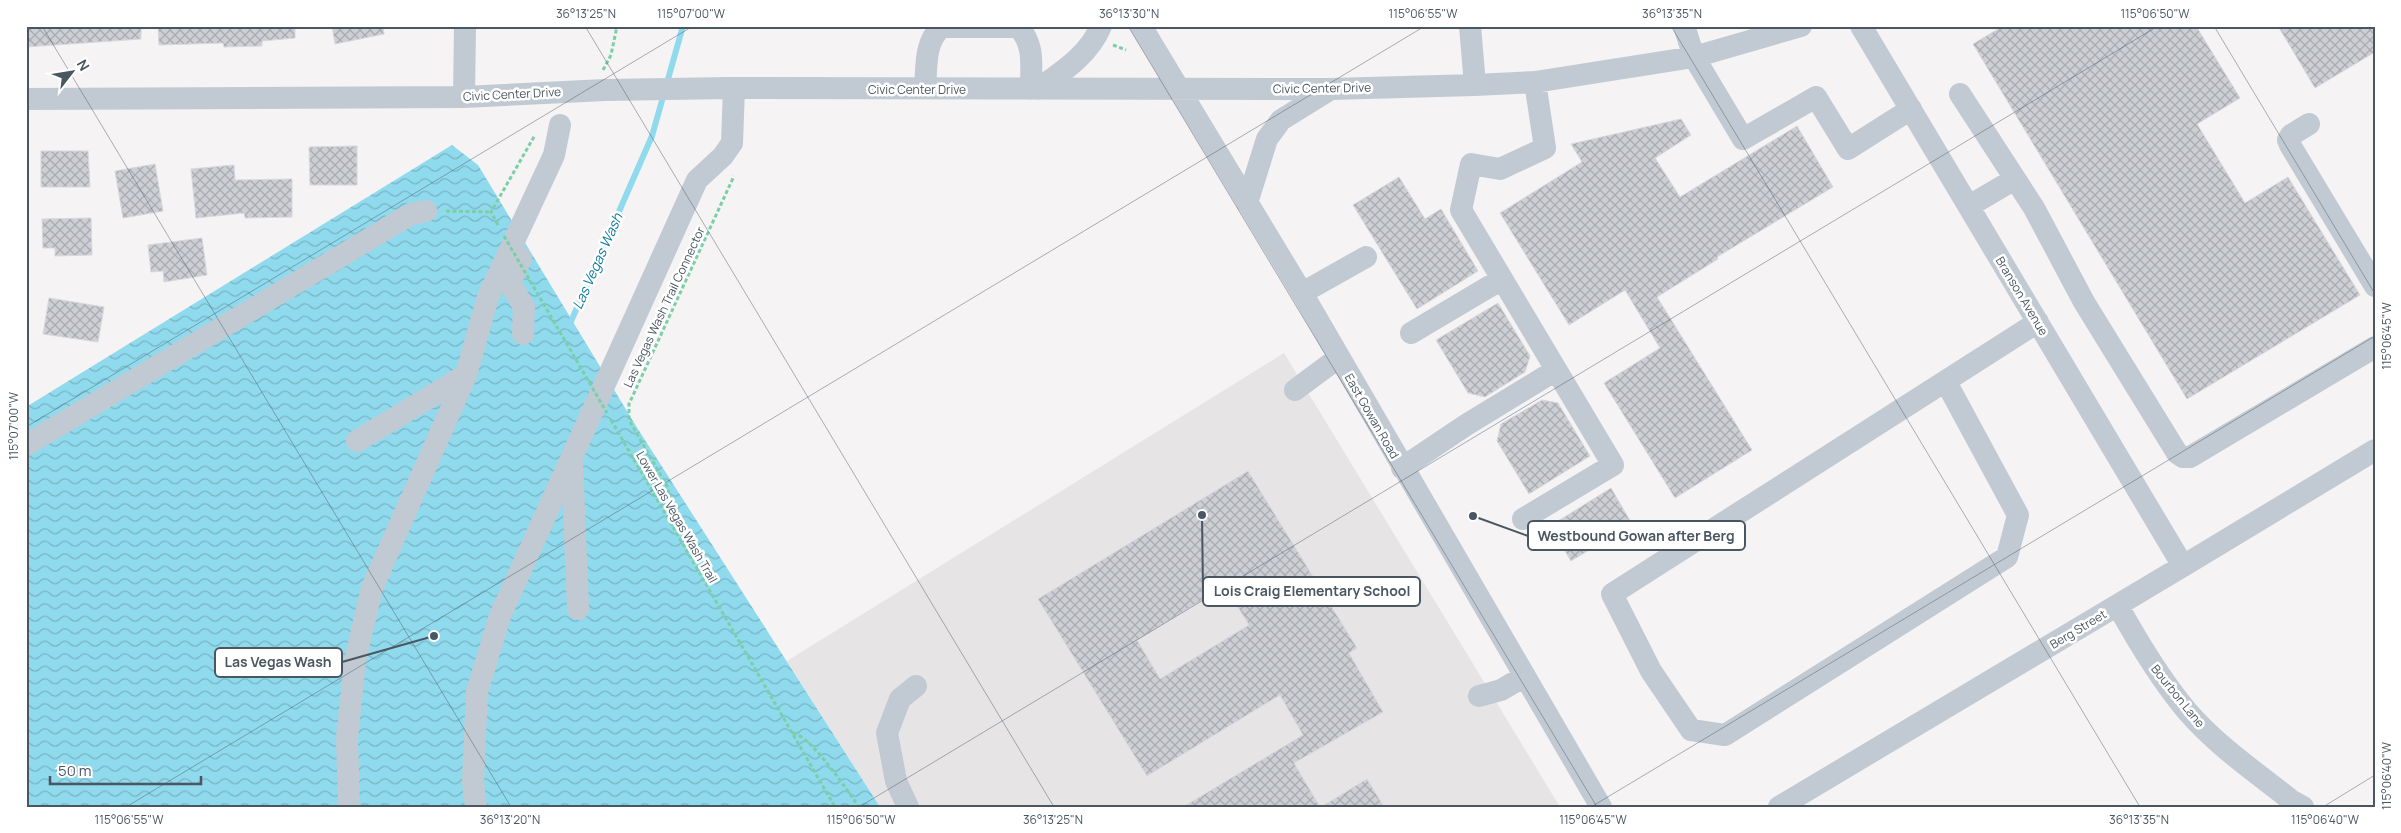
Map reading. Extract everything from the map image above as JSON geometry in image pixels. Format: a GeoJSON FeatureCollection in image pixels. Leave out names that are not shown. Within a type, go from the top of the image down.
{"type":"FeatureCollection","features":[{"type":"Feature","properties":{"kind":"street"},"geometry":{"type":"LineString","coordinates":[[464,97],[465,26]]}},
{"type":"Feature","properties":{"kind":"street"},"geometry":{"type":"LineString","coordinates":[[925,88],[927,52],[931,36],[941,27],[1018,26],[1028,36],[1035,89],[1077,59],[1096,37],[1100,26]]}},
{"type":"Feature","properties":{"kind":"street","name":"East Gowan Road"},"geometry":{"type":"LineString","coordinates":[[1141,26],[1302,293],[1338,358],[1601,807]]}},
{"type":"Feature","properties":{"kind":"street"},"geometry":{"type":"LineString","coordinates":[[1470,26],[1475,85]]}},
{"type":"Feature","properties":{"kind":"street"},"geometry":{"type":"LineString","coordinates":[[1684,26],[1694,57],[1742,139],[1816,97],[1848,149],[1911,110]]}},
{"type":"Feature","properties":{"kind":"street","name":"Civic Center Drive"},"geometry":{"type":"LineString","coordinates":[[26,99],[464,97],[605,90],[732,88],[1331,89],[1475,85],[1535,82],[1694,57],[1801,26]]}},
{"type":"Feature","properties":{"kind":"street","name":"Branson Avenue"},"geometry":{"type":"LineString","coordinates":[[1861,26],[2184,566]]}},
{"type":"Feature","properties":{"kind":"street"},"geometry":{"type":"LineString","coordinates":[[1523,519],[1613,465],[1461,210],[1471,164],[1500,169],[1545,148],[1535,82]]}},
{"type":"Feature","properties":{"kind":"street"},"geometry":{"type":"LineString","coordinates":[[476,807],[473,781],[478,692],[500,616],[697,180],[723,156],[732,143],[732,88]]}},
{"type":"Feature","properties":{"kind":"street"},"geometry":{"type":"LineString","coordinates":[[1248,203],[1268,139],[1281,120],[1331,89]]}},
{"type":"Feature","properties":{"kind":"street"},"geometry":{"type":"LineString","coordinates":[[522,334],[524,307],[510,283],[570,153],[560,125],[557,92]]}},
{"type":"Feature","properties":{"kind":"street"},"geometry":{"type":"LineString","coordinates":[[1960,94],[2034,208],[2084,302],[2177,453],[2183,457],[2190,457],[2375,348]]}},
{"type":"Feature","properties":{"kind":"street"},"geometry":{"type":"LineString","coordinates":[[2309,124],[2291,135],[2288,140],[2290,145],[2375,286]]}},
{"type":"Feature","properties":{"kind":"street"},"geometry":{"type":"LineString","coordinates":[[349,807],[347,738],[355,661],[372,588],[466,375],[488,297],[554,155],[560,125]]}},
{"type":"Feature","properties":{"kind":"street"},"geometry":{"type":"LineString","coordinates":[[1969,206],[2015,179]]}},
{"type":"Feature","properties":{"kind":"street"},"geometry":{"type":"LineString","coordinates":[[26,445],[411,214],[426,211]]}},
{"type":"Feature","properties":{"kind":"street"},"geometry":{"type":"LineString","coordinates":[[1302,293],[1366,257]]}},
{"type":"Feature","properties":{"kind":"street"},"geometry":{"type":"LineString","coordinates":[[1411,333],[1502,278]]}},
{"type":"Feature","properties":{"kind":"street"},"geometry":{"type":"LineString","coordinates":[[1946,382],[2018,515],[2007,557],[1725,735],[1691,730],[1651,670],[1612,594],[2038,322]]}},
{"type":"Feature","properties":{"kind":"street"},"geometry":{"type":"LineString","coordinates":[[1296,390],[1338,358]]}},
{"type":"Feature","properties":{"kind":"street"},"geometry":{"type":"LineString","coordinates":[[1402,468],[1466,425],[1556,370]]}},
{"type":"Feature","properties":{"kind":"street"},"geometry":{"type":"LineString","coordinates":[[357,441],[466,375]]}},
{"type":"Feature","properties":{"kind":"street","name":"Berg Street"},"geometry":{"type":"LineString","coordinates":[[1779,807],[2118,606],[2375,450]]}},
{"type":"Feature","properties":{"kind":"street"},"geometry":{"type":"LineString","coordinates":[[572,454],[578,609]]}},
{"type":"Feature","properties":{"kind":"street","name":"Bourbon Lane"},"geometry":{"type":"LineString","coordinates":[[2118,606],[2145,654],[2187,711],[2213,738],[2292,801],[2303,807]]}},
{"type":"Feature","properties":{"kind":"street"},"geometry":{"type":"LineString","coordinates":[[1479,696],[1501,690],[1525,676]]}},
{"type":"Feature","properties":{"kind":"street"},"geometry":{"type":"LineString","coordinates":[[908,807],[896,780],[887,733],[900,699],[916,686]]}},
{"type":"Feature","properties":{"kind":"path","name":"Las Vegas Wash Trail Connector"},"geometry":{"type":"LineString","coordinates":[[672,527],[670,498],[667,486],[629,420],[629,404],[738,168]]}},
{"type":"Feature","properties":{"kind":"path"},"geometry":{"type":"LineString","coordinates":[[426,211],[491,212]]}},
{"type":"Feature","properties":{"kind":"path","name":"Lower Las Vegas Wash Trail"},"geometry":{"type":"LineString","coordinates":[[504,236],[835,807]]}},
{"type":"Feature","properties":{"kind":"path"},"geometry":{"type":"LineString","coordinates":[[792,733],[799,734],[814,749],[859,807]]}},
{"type":"Feature","properties":{"kind":"shaded area"},"geometry":{"type":"Polygon","coordinates":[[[1284,353],[1560,807],[880,807],[787,661],[1284,353]]]}},
{"type":"Feature","properties":{"kind":"water"},"geometry":{"type":"Polygon","coordinates":[[[452,145],[478,165],[636,426],[880,807],[26,807],[26,407],[452,145]]]}},
{"type":"Feature","properties":{"kind":"building"},"geometry":{"type":"Polygon","coordinates":[[[26,26],[141,26],[141,39],[26,47],[26,26]]]}},
{"type":"Feature","properties":{"kind":"building"},"geometry":{"type":"Polygon","coordinates":[[[158,26],[295,26],[295,38],[262,41],[262,46],[224,47],[223,43],[159,45],[158,26]]]}},
{"type":"Feature","properties":{"kind":"building"},"geometry":{"type":"Polygon","coordinates":[[[332,26],[383,26],[384,34],[335,44],[332,26]]]}},
{"type":"Feature","properties":{"kind":"building"},"geometry":{"type":"Polygon","coordinates":[[[2003,26],[2196,26],[2240,98],[2197,124],[2245,203],[2288,177],[2360,295],[2187,399],[1973,44],[2003,26]]]}},
{"type":"Feature","properties":{"kind":"building"},"geometry":{"type":"Polygon","coordinates":[[[2278,26],[2375,26],[2375,52],[2315,88],[2278,26]]]}},
{"type":"Feature","properties":{"kind":"building"},"geometry":{"type":"Polygon","coordinates":[[[1681,119],[1691,135],[1655,158],[1680,197],[1797,126],[1833,187],[1717,257],[1718,259],[1657,297],[1752,450],[1675,498],[1604,383],[1660,348],[1625,290],[1569,325],[1500,213],[1582,162],[1571,144],[1681,119]]]}},
{"type":"Feature","properties":{"kind":"building"},"geometry":{"type":"Polygon","coordinates":[[[357,146],[357,185],[310,185],[309,147],[357,146]]]}},
{"type":"Feature","properties":{"kind":"building"},"geometry":{"type":"Polygon","coordinates":[[[41,151],[88,151],[90,187],[41,187],[41,151]]]}},
{"type":"Feature","properties":{"kind":"building"},"geometry":{"type":"Polygon","coordinates":[[[155,164],[163,211],[123,218],[115,171],[155,164]]]}},
{"type":"Feature","properties":{"kind":"building"},"geometry":{"type":"Polygon","coordinates":[[[234,165],[235,180],[292,179],[292,217],[245,218],[244,213],[196,218],[191,169],[234,165]]]}},
{"type":"Feature","properties":{"kind":"building"},"geometry":{"type":"Polygon","coordinates":[[[1399,177],[1425,219],[1441,209],[1478,271],[1417,309],[1353,205],[1399,177]]]}},
{"type":"Feature","properties":{"kind":"building"},"geometry":{"type":"Polygon","coordinates":[[[91,218],[92,255],[55,256],[55,248],[43,248],[42,219],[91,218]]]}},
{"type":"Feature","properties":{"kind":"building"},"geometry":{"type":"Polygon","coordinates":[[[202,238],[207,275],[164,282],[163,271],[151,272],[148,245],[202,238]]]}},
{"type":"Feature","properties":{"kind":"building"},"geometry":{"type":"Polygon","coordinates":[[[49,298],[104,307],[98,342],[43,334],[49,298]]]}},
{"type":"Feature","properties":{"kind":"building"},"geometry":{"type":"Polygon","coordinates":[[[1498,303],[1530,356],[1525,372],[1485,397],[1468,393],[1436,340],[1498,303]]]}},
{"type":"Feature","properties":{"kind":"building"},"geometry":{"type":"Polygon","coordinates":[[[1542,400],[1558,403],[1590,456],[1529,494],[1497,441],[1501,424],[1542,400]]]}},
{"type":"Feature","properties":{"kind":"building"},"geometry":{"type":"Polygon","coordinates":[[[1248,471],[1357,648],[1349,653],[1383,712],[1294,763],[1320,807],[1183,807],[1303,735],[1280,695],[1147,776],[1038,599],[1248,471]],[[1225,586],[1137,640],[1160,679],[1249,625],[1225,586]]]}},
{"type":"Feature","properties":{"kind":"building"},"geometry":{"type":"Polygon","coordinates":[[[1611,488],[1632,524],[1571,561],[1550,526],[1611,488]]]}},
{"type":"Feature","properties":{"kind":"building"},"geometry":{"type":"Polygon","coordinates":[[[1367,779],[1384,807],[1321,807],[1367,779]]]}},
{"type":"Feature","properties":{"kind":"waterway","name":"Las Vegas Wash"},"geometry":{"type":"LineString","coordinates":[[569,326],[652,136],[683,26]]}},
{"type":"Feature","properties":{"kind":"place","name":"Lois Craig Elementary School"},"geometry":{"type":"Point","coordinates":[1202,515]}},
{"type":"Feature","properties":{"kind":"place","name":"Westbound Gowan after Berg"},"geometry":{"type":"Point","coordinates":[1473,516]}},
{"type":"Feature","properties":{"kind":"place","name":"Las Vegas Wash"},"geometry":{"type":"Point","coordinates":[434,636]}}]}
